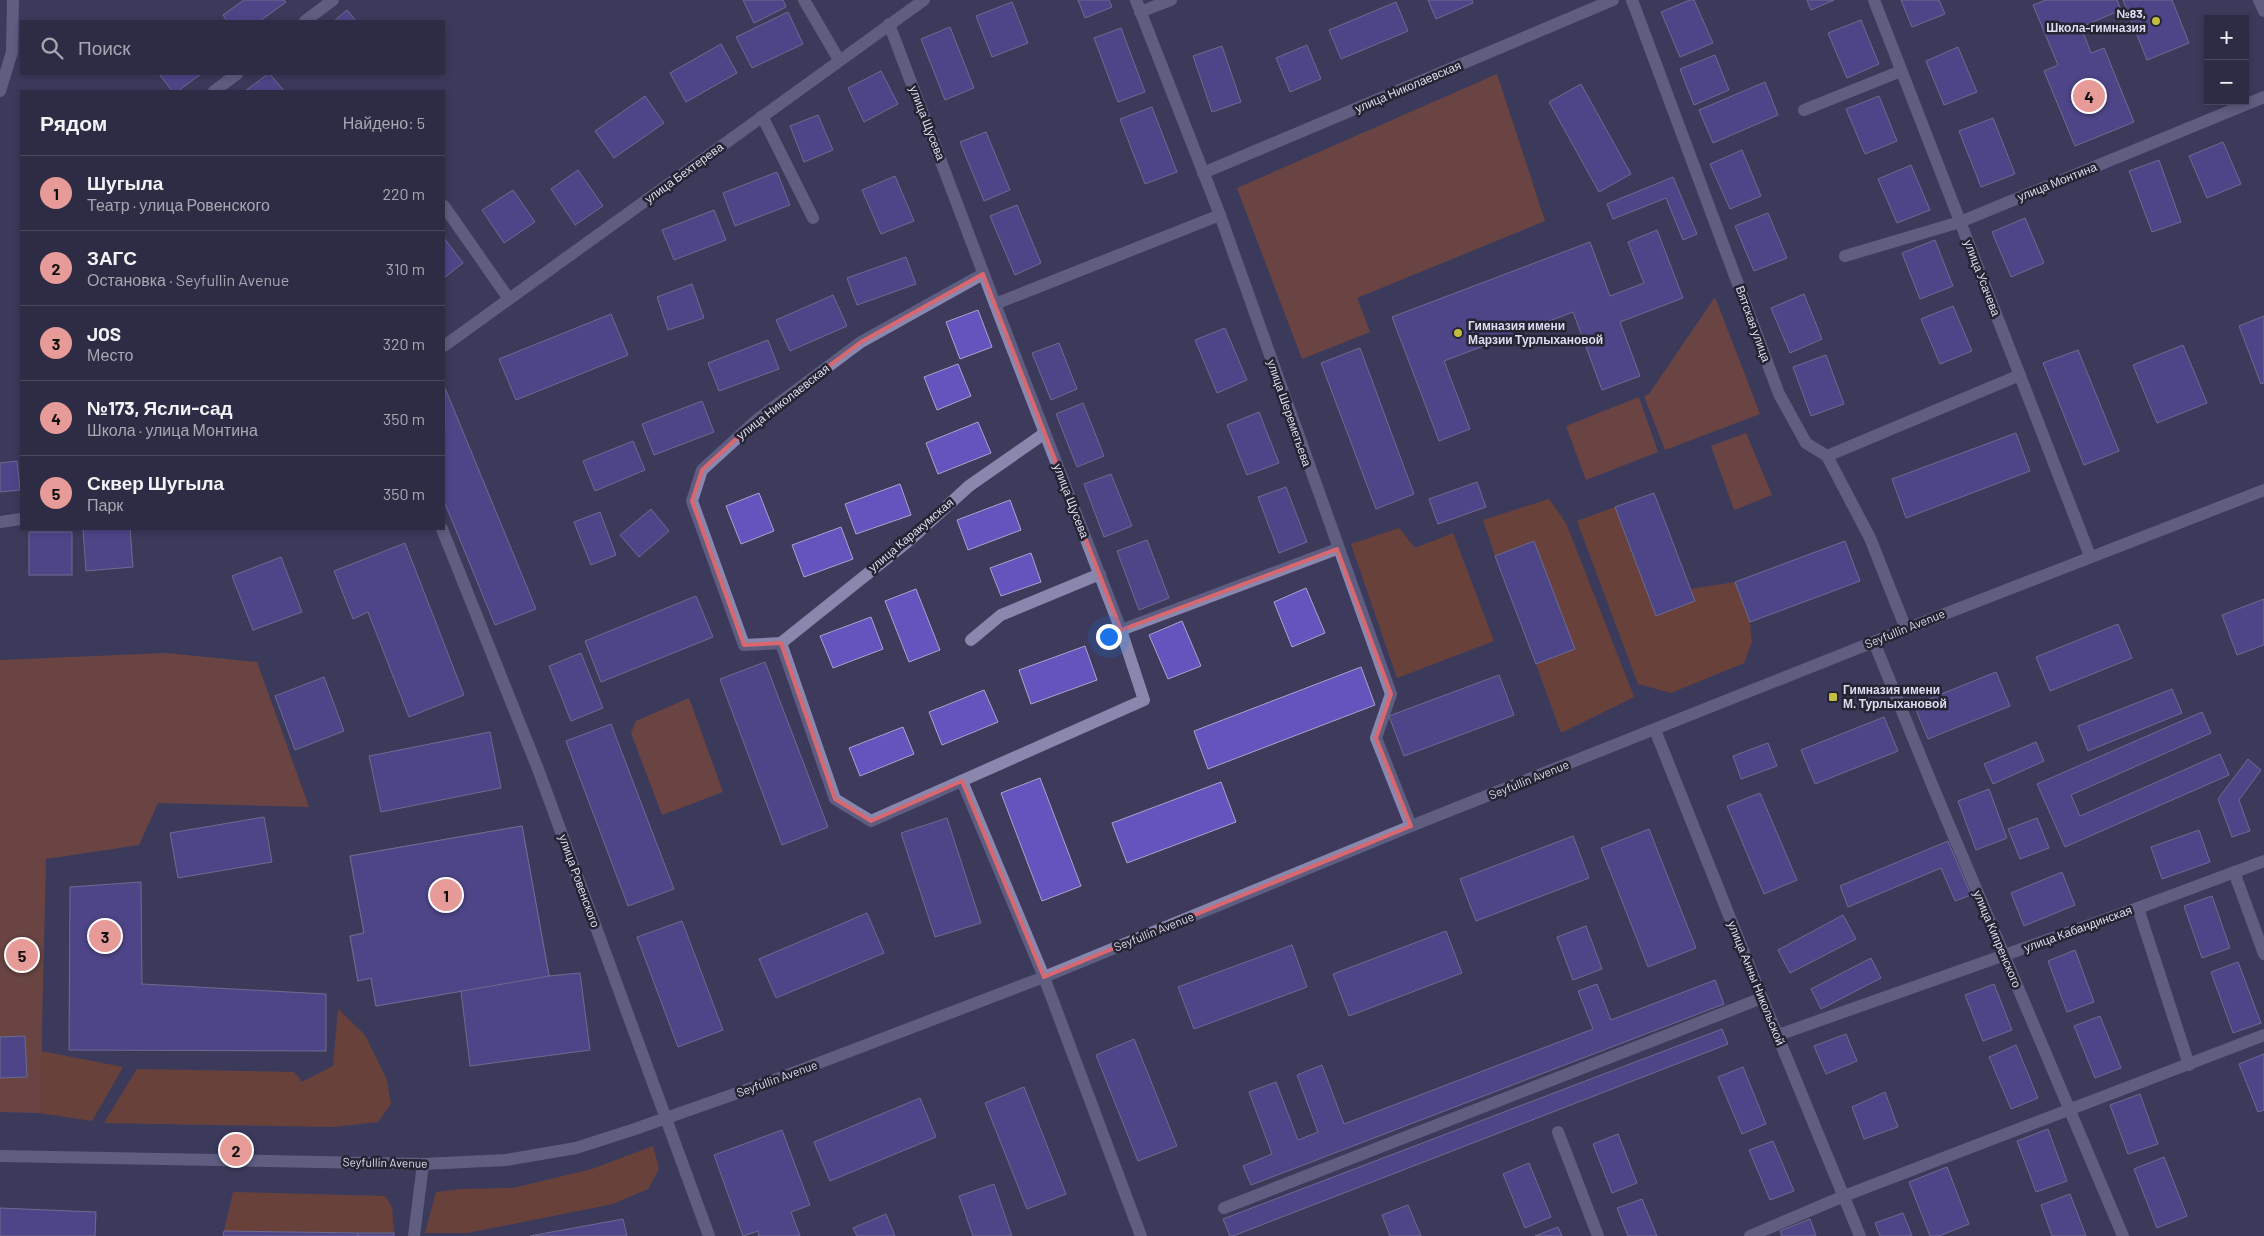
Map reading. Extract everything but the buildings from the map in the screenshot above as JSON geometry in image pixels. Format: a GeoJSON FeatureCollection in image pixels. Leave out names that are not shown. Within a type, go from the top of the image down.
{"type":"FeatureCollection","features":[{"type":"Feature","properties":{"kind":"street"},"geometry":{"type":"LineString","coordinates":[[0,91],[12,52],[14,0]]}},
{"type":"Feature","properties":{"kind":"street"},"geometry":{"type":"LineString","coordinates":[[306,20],[333,0]]}},
{"type":"Feature","properties":{"kind":"street"},"geometry":{"type":"LineString","coordinates":[[804,0],[839,60]]}},
{"type":"Feature","properties":{"kind":"street","name":"улица Бехтерева"},"geometry":{"type":"LineString","coordinates":[[445,345],[924,0]]}},
{"type":"Feature","properties":{"kind":"street"},"geometry":{"type":"LineString","coordinates":[[1138,6],[1171,0]]}},
{"type":"Feature","properties":{"kind":"street","name":"улица Николаевская"},"geometry":{"type":"LineString","coordinates":[[1203,172],[1612,0]]}},
{"type":"Feature","properties":{"kind":"street","name":"Вятская улица"},"geometry":{"type":"LineString","coordinates":[[1632,0],[1779,394],[1806,443],[1827,456]]}},
{"type":"Feature","properties":{"kind":"street","name":"улица Усачева"},"geometry":{"type":"LineString","coordinates":[[1874,0],[2090,556]]}},
{"type":"Feature","properties":{"kind":"street"},"geometry":{"type":"LineString","coordinates":[[2260,0],[2264,11]]}},
{"type":"Feature","properties":{"kind":"street","name":"улица Шереметьева"},"geometry":{"type":"LineString","coordinates":[[1138,6],[1220,215],[1391,694],[1376,738],[1411,826]]}},
{"type":"Feature","properties":{"kind":"street","name":"улица Щусева"},"geometry":{"type":"LineString","coordinates":[[781,643],[835,799],[870,821],[1144,700],[1122,630],[983,274],[889,24]]}},
{"type":"Feature","properties":{"kind":"street"},"geometry":{"type":"LineString","coordinates":[[1804,110],[1901,71]]}},
{"type":"Feature","properties":{"kind":"street"},"geometry":{"type":"LineString","coordinates":[[215,90],[236,75]]}},
{"type":"Feature","properties":{"kind":"street","name":"улица Монтина"},"geometry":{"type":"LineString","coordinates":[[1845,256],[1960,222],[2264,97]]}},
{"type":"Feature","properties":{"kind":"street"},"geometry":{"type":"LineString","coordinates":[[762,116],[814,218]]}},
{"type":"Feature","properties":{"kind":"street"},"geometry":{"type":"LineString","coordinates":[[445,207],[509,299]]}},
{"type":"Feature","properties":{"kind":"street"},"geometry":{"type":"LineString","coordinates":[[995,304],[1220,215]]}},
{"type":"Feature","properties":{"kind":"street","name":"улица Николаевская"},"geometry":{"type":"LineString","coordinates":[[781,643],[744,645],[692,501],[702,470],[760,418],[861,342],[983,274]]}},
{"type":"Feature","properties":{"kind":"street"},"geometry":{"type":"LineString","coordinates":[[1906,629],[1870,538],[1827,456],[2020,376]]}},
{"type":"Feature","properties":{"kind":"street","name":"улица Каракумская"},"geometry":{"type":"LineString","coordinates":[[781,643],[911,539],[969,486],[1045,433]]}},
{"type":"Feature","properties":{"kind":"street","name":"Seyfullin Avenue"},"geometry":{"type":"LineString","coordinates":[[0,1156],[423,1164],[506,1160],[576,1148],[776,1079],[1044,977],[1411,826],[2090,556],[2264,490]]}},
{"type":"Feature","properties":{"kind":"street"},"geometry":{"type":"LineString","coordinates":[[0,522],[20,520]]}},
{"type":"Feature","properties":{"kind":"street","name":"улица Ровенского"},"geometry":{"type":"LineString","coordinates":[[442,530],[524,733],[709,1236]]}},
{"type":"Feature","properties":{"kind":"street"},"geometry":{"type":"LineString","coordinates":[[1122,630],[1338,549]]}},
{"type":"Feature","properties":{"kind":"street"},"geometry":{"type":"LineString","coordinates":[[971,640],[1001,615],[1100,574]]}},
{"type":"Feature","properties":{"kind":"street","name":"улица Кипренского"},"geometry":{"type":"LineString","coordinates":[[1874,642],[2123,1236]]}},
{"type":"Feature","properties":{"kind":"street","name":"улица Анны Никольской"},"geometry":{"type":"LineString","coordinates":[[1655,730],[1860,1236]]}},
{"type":"Feature","properties":{"kind":"street"},"geometry":{"type":"LineString","coordinates":[[962,781],[1044,977],[1141,1236]]}},
{"type":"Feature","properties":{"kind":"street","name":"улица Кабандинская"},"geometry":{"type":"LineString","coordinates":[[1778,1036],[2138,908],[2264,861]]}},
{"type":"Feature","properties":{"kind":"street"},"geometry":{"type":"LineString","coordinates":[[2234,872],[2264,954]]}},
{"type":"Feature","properties":{"kind":"street"},"geometry":{"type":"LineString","coordinates":[[2138,908],[2188,1065]]}},
{"type":"Feature","properties":{"kind":"street"},"geometry":{"type":"LineString","coordinates":[[1224,1208],[1762,998]]}},
{"type":"Feature","properties":{"kind":"street"},"geometry":{"type":"LineString","coordinates":[[1750,1236],[1844,1196],[2264,1035]]}},
{"type":"Feature","properties":{"kind":"street"},"geometry":{"type":"LineString","coordinates":[[1558,1132],[1598,1236]]}},
{"type":"Feature","properties":{"kind":"street"},"geometry":{"type":"LineString","coordinates":[[414,1236],[423,1164]]}},
{"type":"Feature","properties":{"kind":"highlighted area"},"geometry":{"type":"Polygon","coordinates":[[[983,274],[1121,630],[1337,549],[1391,694],[1376,738],[1411,826],[1044,977],[962,781],[871,821],[835,799],[781,643],[744,645],[692,501],[702,470],[759,418],[861,342],[983,274]]]}},
{"type":"Feature","properties":{"kind":"shaded area"},"geometry":{"type":"Polygon","coordinates":[[[1497,74],[1545,221],[1357,298],[1370,332],[1302,359],[1237,188],[1497,74]]]}},
{"type":"Feature","properties":{"kind":"shaded area"},"geometry":{"type":"Polygon","coordinates":[[[1715,297],[1760,414],[1665,450],[1644,396],[1649,394],[1715,297]]]}},
{"type":"Feature","properties":{"kind":"shaded area"},"geometry":{"type":"Polygon","coordinates":[[[1639,397],[1658,452],[1586,480],[1566,426],[1639,397]]]}},
{"type":"Feature","properties":{"kind":"shaded area"},"geometry":{"type":"Polygon","coordinates":[[[1746,433],[1772,495],[1734,510],[1711,446],[1746,433]]]}},
{"type":"Feature","properties":{"kind":"shaded area"},"geometry":{"type":"Polygon","coordinates":[[[1549,499],[1566,523],[1634,697],[1561,733],[1536,664],[1575,649],[1534,541],[1495,556],[1483,520],[1549,499]]]}},
{"type":"Feature","properties":{"kind":"shaded area"},"geometry":{"type":"Polygon","coordinates":[[[1615,507],[1656,616],[1695,601],[1691,589],[1735,582],[1750,622],[1752,642],[1744,663],[1671,693],[1638,684],[1577,521],[1615,507]]]}},
{"type":"Feature","properties":{"kind":"shaded area"},"geometry":{"type":"Polygon","coordinates":[[[1399,528],[1415,548],[1453,533],[1494,641],[1397,678],[1351,544],[1399,528]]]}},
{"type":"Feature","properties":{"kind":"shaded area"},"geometry":{"type":"Polygon","coordinates":[[[166,653],[257,662],[309,807],[158,803],[139,845],[46,859],[40,1113],[0,1112],[0,660],[166,653]]]}},
{"type":"Feature","properties":{"kind":"shaded area"},"geometry":{"type":"Polygon","coordinates":[[[689,698],[723,792],[662,815],[631,733],[636,721],[689,698]]]}},
{"type":"Feature","properties":{"kind":"shaded area"},"geometry":{"type":"Polygon","coordinates":[[[338,1009],[365,1035],[387,1080],[391,1104],[378,1122],[333,1127],[104,1123],[137,1069],[294,1072],[302,1082],[333,1066],[338,1009]]]}},
{"type":"Feature","properties":{"kind":"shaded area"},"geometry":{"type":"Polygon","coordinates":[[[41,1051],[123,1067],[92,1121],[40,1113],[41,1051]]]}},
{"type":"Feature","properties":{"kind":"shaded area"},"geometry":{"type":"Polygon","coordinates":[[[653,1146],[659,1169],[648,1189],[613,1204],[468,1233],[425,1233],[436,1192],[462,1189],[513,1188],[592,1169],[653,1146]]]}},
{"type":"Feature","properties":{"kind":"shaded area"},"geometry":{"type":"Polygon","coordinates":[[[233,1192],[385,1196],[392,1207],[394,1233],[224,1231],[233,1192]]]}},
{"type":"Feature","properties":{"kind":"place","name":"№83, Школа-гимназия"},"geometry":{"type":"Point","coordinates":[2156,21]}},
{"type":"Feature","properties":{"kind":"place","name":"№173, Ясли-сад"},"geometry":{"type":"Point","coordinates":[2089,96]}},
{"type":"Feature","properties":{"kind":"place","name":"Гимназия имени Марзии Турлыхановой"},"geometry":{"type":"Point","coordinates":[1458,333]}},
{"type":"Feature","properties":{"kind":"place","name":"Гимназия имени М. Турлыхановой"},"geometry":{"type":"Point","coordinates":[1833,697]}},
{"type":"Feature","properties":{"kind":"place","name":"Шугыла"},"geometry":{"type":"Point","coordinates":[446,895]}},
{"type":"Feature","properties":{"kind":"place","name":"JOS"},"geometry":{"type":"Point","coordinates":[105,936]}},
{"type":"Feature","properties":{"kind":"place","name":"Сквер Шугыла"},"geometry":{"type":"Point","coordinates":[22,955]}},
{"type":"Feature","properties":{"kind":"place","name":"ЗАГС"},"geometry":{"type":"Point","coordinates":[236,1150]}}]}
